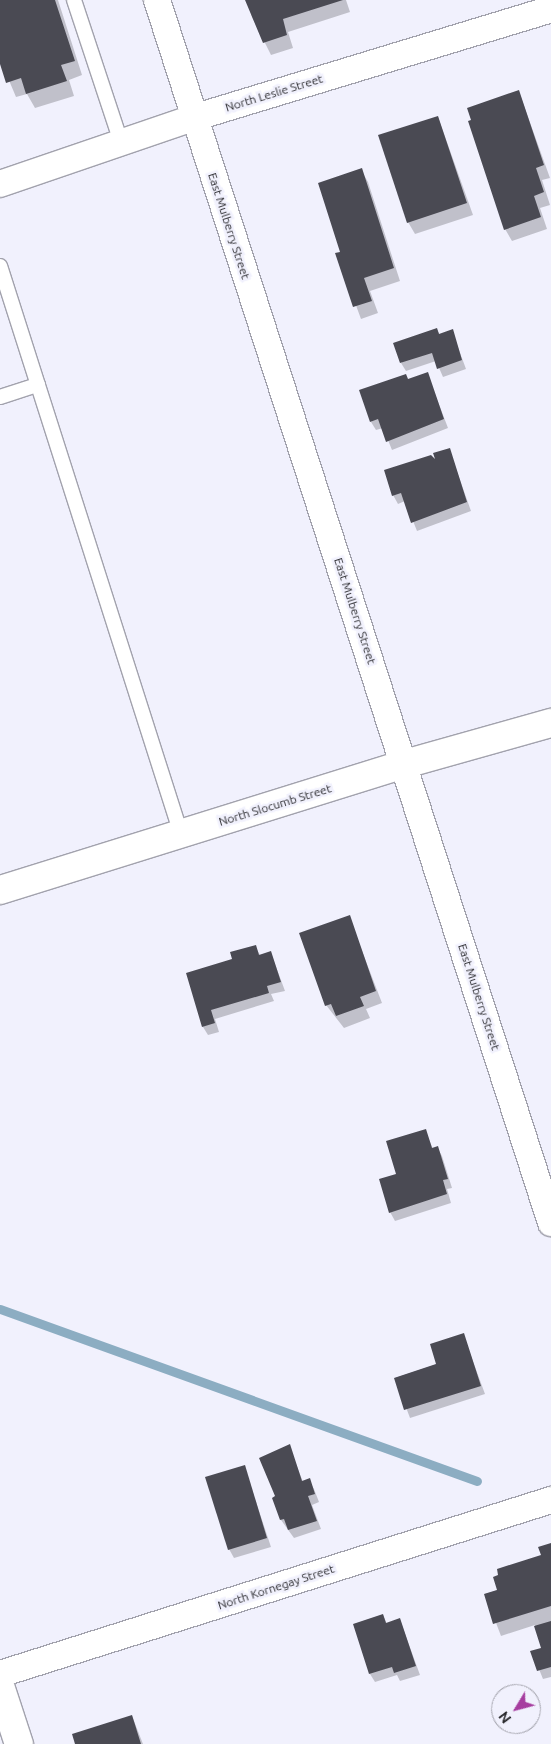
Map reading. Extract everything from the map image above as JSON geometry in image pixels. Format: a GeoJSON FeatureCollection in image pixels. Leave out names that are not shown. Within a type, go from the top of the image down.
{"type":"FeatureCollection","features":[{"type":"Feature","properties":{"kind":"street","name":"East Mulberry Street"},"geometry":{"type":"LineString","coordinates":[[157,0],[193,118],[405,764],[551,1223]]}},
{"type":"Feature","properties":{"kind":"street","name":"North Leslie Street"},"geometry":{"type":"LineString","coordinates":[[0,184],[193,118],[551,9]]}},
{"type":"Feature","properties":{"kind":"street","name":"North Slocumb Street"},"geometry":{"type":"LineString","coordinates":[[0,890],[405,764],[551,722]]}},
{"type":"Feature","properties":{"kind":"street","name":"North Kornegay Street"},"geometry":{"type":"LineString","coordinates":[[0,1674],[551,1500]]}},
{"type":"Feature","properties":{"kind":"street"},"geometry":{"type":"LineString","coordinates":[[0,1686],[19,1744]]}},
{"type":"Feature","properties":{"kind":"lane"},"geometry":{"type":"LineString","coordinates":[[74,0],[121,142]]}},
{"type":"Feature","properties":{"kind":"lane"},"geometry":{"type":"LineString","coordinates":[[0,266],[3,283],[38,386],[181,834]]}},
{"type":"Feature","properties":{"kind":"lane"},"geometry":{"type":"LineString","coordinates":[[0,397],[38,386]]}},
{"type":"Feature","properties":{"kind":"building"},"geometry":{"type":"Polygon","coordinates":[[[0,0],[55,0],[75,61],[61,65],[67,81],[26,94],[21,78],[6,83],[0,64],[0,0]]]}},
{"type":"Feature","properties":{"kind":"building"},"geometry":{"type":"Polygon","coordinates":[[[245,0],[343,0],[283,19],[287,35],[263,43],[245,0]]]}},
{"type":"Feature","properties":{"kind":"building"},"geometry":{"type":"Polygon","coordinates":[[[519,90],[544,165],[536,168],[544,192],[534,196],[541,217],[504,230],[468,121],[471,120],[467,108],[519,90]]]}},
{"type":"Feature","properties":{"kind":"building"},"geometry":{"type":"Polygon","coordinates":[[[438,116],[467,203],[407,223],[378,135],[438,116]]]}},
{"type":"Feature","properties":{"kind":"building"},"geometry":{"type":"Polygon","coordinates":[[[362,168],[394,268],[364,278],[372,301],[353,307],[335,253],[340,252],[318,183],[362,168]]]}},
{"type":"Feature","properties":{"kind":"building"},"geometry":{"type":"Polygon","coordinates":[[[437,328],[439,334],[453,329],[462,360],[437,369],[432,353],[400,363],[393,343],[437,328]]]}},
{"type":"Feature","properties":{"kind":"building"},"geometry":{"type":"Polygon","coordinates":[[[428,372],[444,419],[386,442],[378,419],[370,422],[359,390],[406,374],[408,379],[428,372]]]}},
{"type":"Feature","properties":{"kind":"building"},"geometry":{"type":"Polygon","coordinates":[[[450,448],[467,502],[411,523],[401,493],[392,496],[384,470],[431,455],[435,459],[433,453],[450,448]]]}},
{"type":"Feature","properties":{"kind":"building"},"geometry":{"type":"Polygon","coordinates":[[[350,915],[376,991],[360,997],[364,1006],[336,1016],[331,1004],[325,1006],[299,933],[350,915]]]}},
{"type":"Feature","properties":{"kind":"building"},"geometry":{"type":"Polygon","coordinates":[[[256,945],[259,955],[271,951],[281,982],[267,986],[269,993],[211,1010],[215,1023],[202,1027],[186,973],[232,959],[230,952],[256,945]]]}},
{"type":"Feature","properties":{"kind":"building"},"geometry":{"type":"Polygon","coordinates":[[[426,1129],[432,1148],[438,1146],[448,1179],[443,1180],[447,1194],[389,1213],[379,1179],[396,1174],[386,1141],[426,1129]]]}},
{"type":"Feature","properties":{"kind":"building"},"geometry":{"type":"Polygon","coordinates":[[[464,1333],[481,1386],[404,1410],[394,1378],[436,1364],[430,1344],[464,1333]]]}},
{"type":"Feature","properties":{"kind":"building"},"geometry":{"type":"Polygon","coordinates":[[[290,1444],[302,1481],[310,1478],[315,1494],[308,1496],[317,1521],[288,1530],[284,1519],[280,1520],[272,1498],[275,1496],[259,1458],[290,1444]]]}},
{"type":"Feature","properties":{"kind":"building"},"geometry":{"type":"Polygon","coordinates":[[[245,1465],[267,1538],[228,1550],[205,1477],[245,1465]]]}},
{"type":"Feature","properties":{"kind":"building"},"geometry":{"type":"Polygon","coordinates":[[[551,1543],[551,1606],[493,1624],[484,1594],[497,1590],[493,1577],[498,1575],[497,1569],[541,1555],[538,1547],[551,1543]]]}},
{"type":"Feature","properties":{"kind":"building"},"geometry":{"type":"Polygon","coordinates":[[[383,1614],[386,1623],[400,1618],[416,1666],[394,1673],[392,1667],[369,1674],[353,1624],[383,1614]]]}},
{"type":"Feature","properties":{"kind":"building"},"geometry":{"type":"Polygon","coordinates":[[[551,1621],[551,1667],[537,1671],[530,1651],[541,1648],[534,1626],[551,1621]]]}},
{"type":"Feature","properties":{"kind":"building"},"geometry":{"type":"Polygon","coordinates":[[[132,1715],[141,1744],[75,1744],[72,1734],[132,1715]]]}},
{"type":"Feature","properties":{"kind":"waterway"},"geometry":{"type":"LineString","coordinates":[[0,1309],[477,1481]]}}]}
